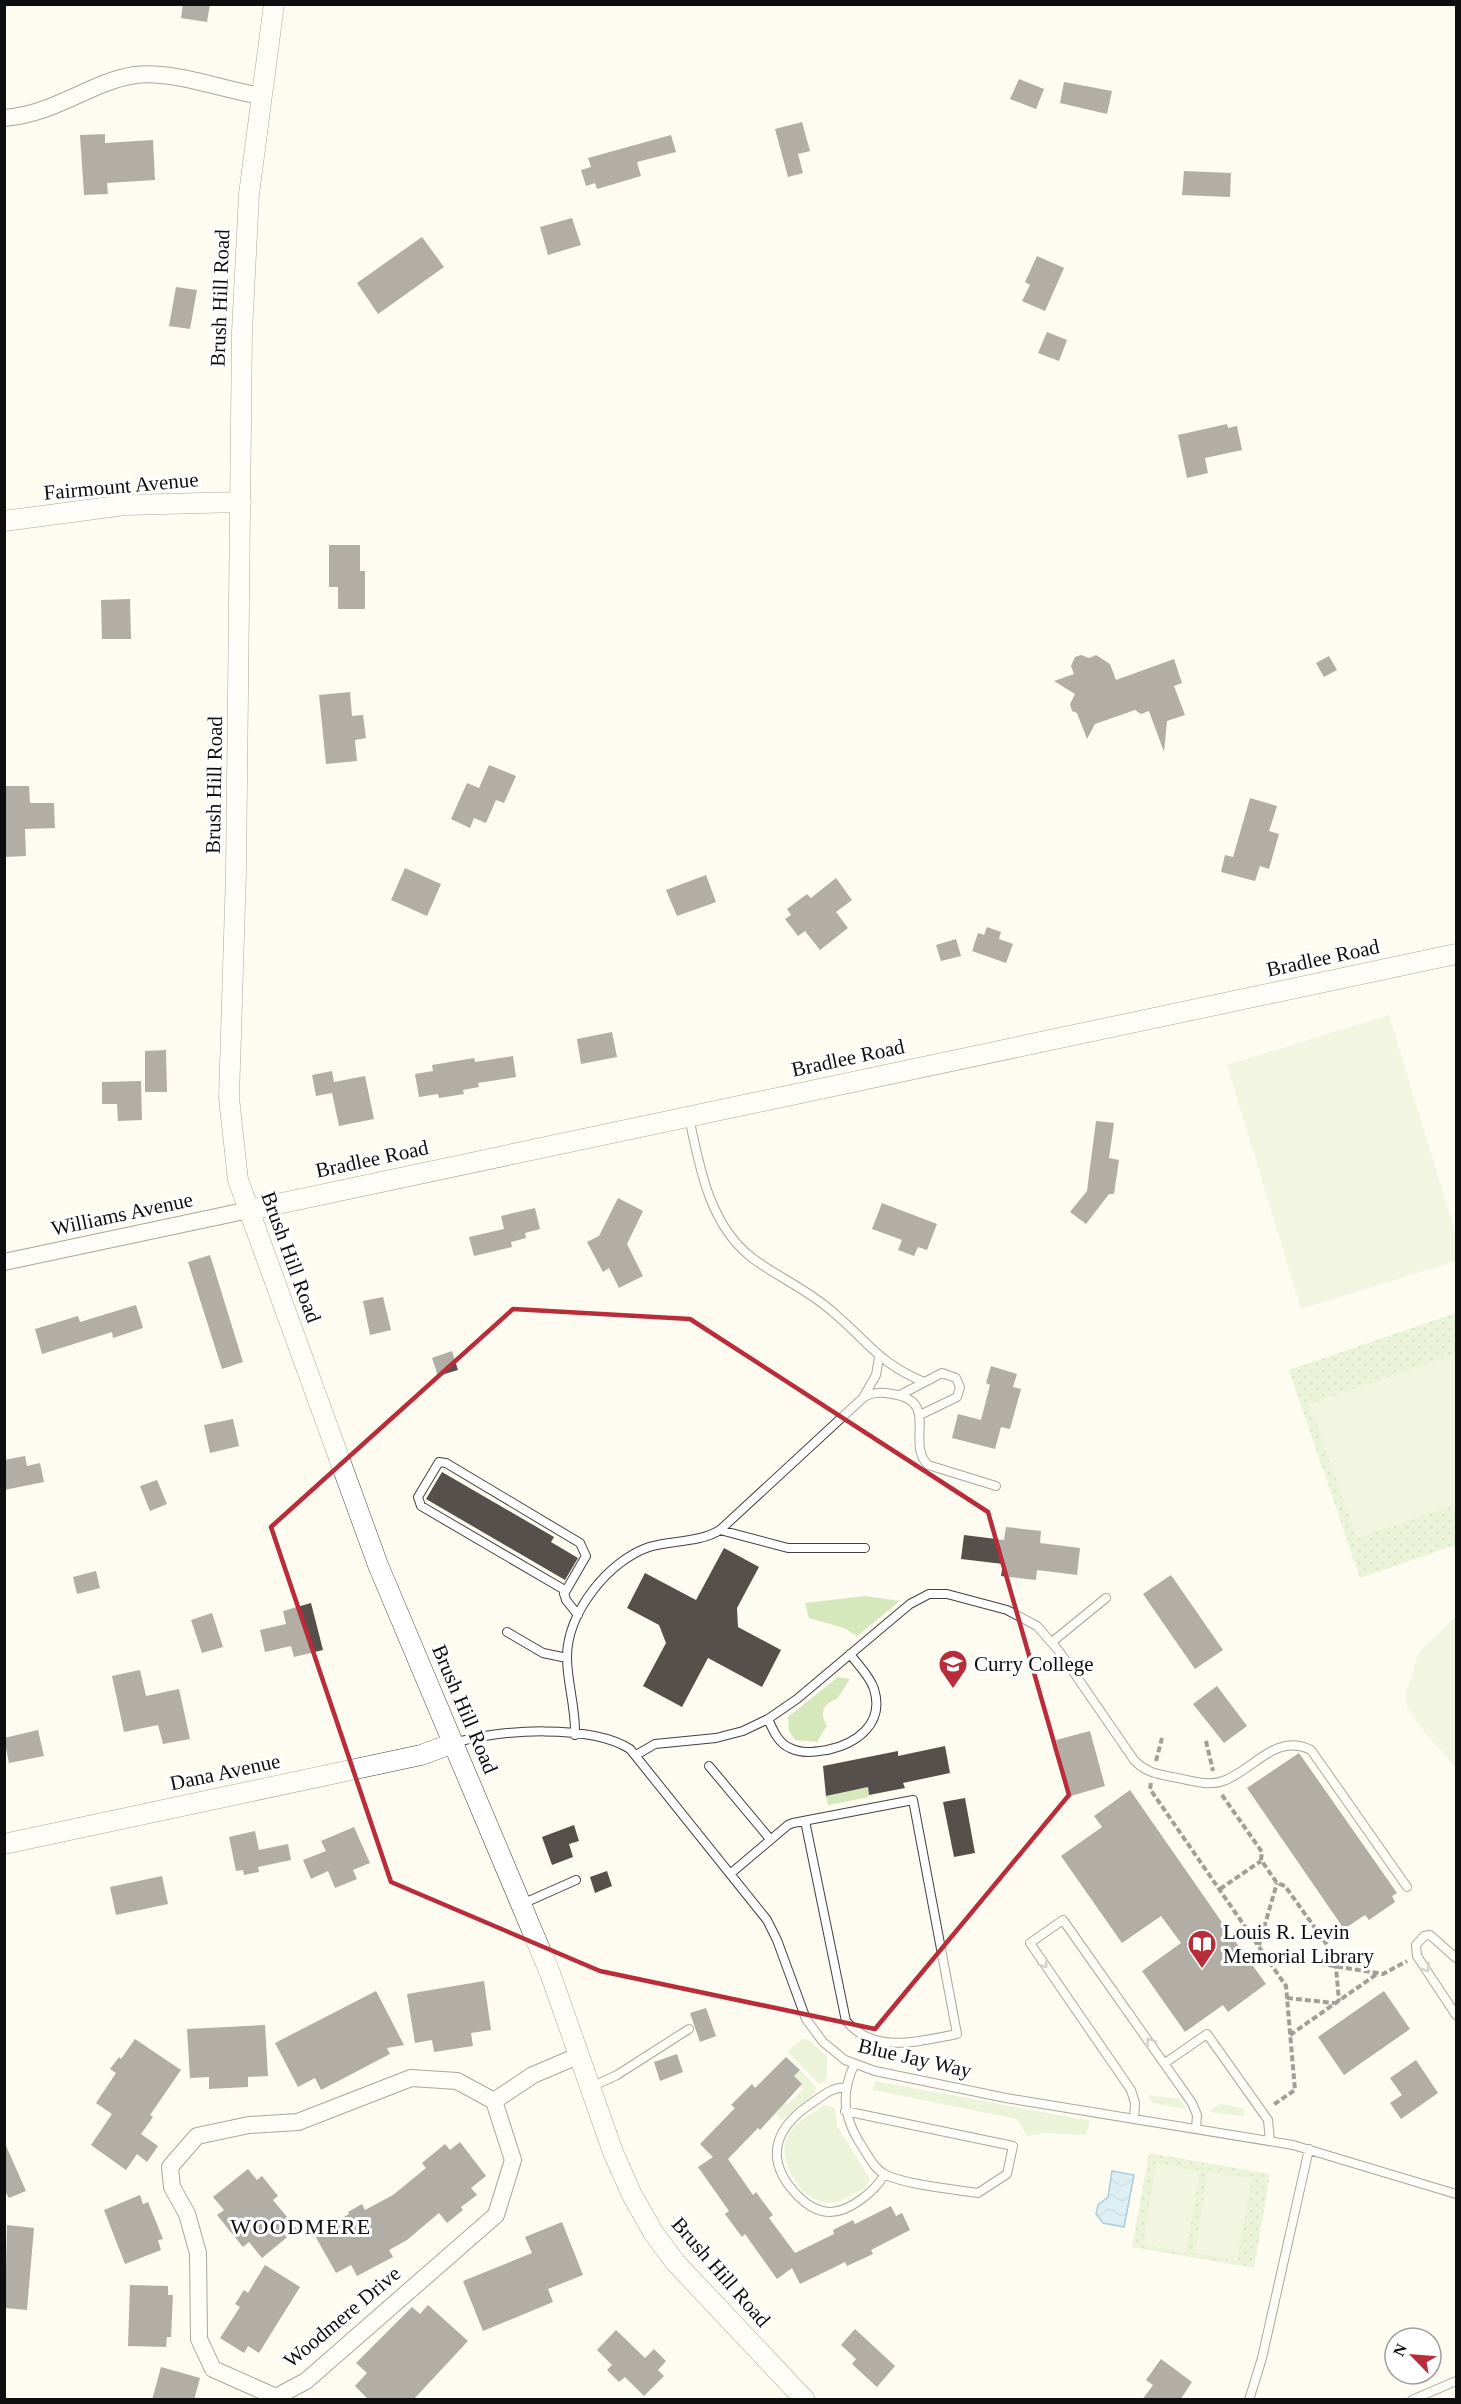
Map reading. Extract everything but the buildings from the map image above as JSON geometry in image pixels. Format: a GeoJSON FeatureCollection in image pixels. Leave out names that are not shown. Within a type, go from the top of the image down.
{"type":"FeatureCollection","features":[{"type":"Feature","properties":{"kind":"street","name":"Brush Hill Road"},"geometry":{"type":"LineString","coordinates":[[274,4],[261,96],[244,260],[236,872],[229,1098],[236,1169],[378,1565],[550,1973],[625,2180],[664,2249],[805,2400]]}},
{"type":"Feature","properties":{"kind":"street"},"geometry":{"type":"LineString","coordinates":[[4,118],[56,107],[116,80],[134,75],[161,75],[261,96]]}},
{"type":"Feature","properties":{"kind":"street","name":"Fairmount Avenue"},"geometry":{"type":"LineString","coordinates":[[4,521],[132,505],[241,502]]}},
{"type":"Feature","properties":{"kind":"street","name":"Bradlee Road"},"geometry":{"type":"LineString","coordinates":[[249,1210],[1456,954]]}},
{"type":"Feature","properties":{"kind":"street","name":"Williams Avenue"},"geometry":{"type":"LineString","coordinates":[[4,1262],[249,1210]]}},
{"type":"Feature","properties":{"kind":"street","name":"Dana Avenue"},"geometry":{"type":"LineString","coordinates":[[4,1844],[422,1755],[454,1743]]}},
{"type":"Feature","properties":{"kind":"street"},"geometry":{"type":"LineString","coordinates":[[494,2101],[533,2074],[580,2055]]}},
{"type":"Feature","properties":{"kind":"street","name":"Woodmere Drive"},"geometry":{"type":"LineString","coordinates":[[411,2078],[457,2081],[494,2101],[513,2160],[496,2215],[306,2381],[275,2398],[213,2369],[199,2339],[198,2253],[187,2214],[172,2187],[171,2167],[197,2136],[249,2125],[298,2122],[411,2078]]}},
{"type":"Feature","properties":{"kind":"lane"},"geometry":{"type":"LineString","coordinates":[[689,1116],[701,1173],[721,1222],[748,1255],[828,1308],[879,1357],[924,1382]]}},
{"type":"Feature","properties":{"kind":"lane"},"geometry":{"type":"LineString","coordinates":[[575,1735],[567,1658],[568,1639],[578,1615],[604,1579],[626,1559],[649,1548],[703,1538],[720,1530],[864,1397],[873,1382],[879,1357]]}},
{"type":"Feature","properties":{"kind":"lane"},"geometry":{"type":"LineString","coordinates":[[900,1395],[947,1373],[959,1382],[959,1392],[953,1400],[920,1415]]}},
{"type":"Feature","properties":{"kind":"lane"},"geometry":{"type":"LineString","coordinates":[[864,1397],[876,1392],[900,1395],[915,1405],[920,1415],[920,1452],[928,1465],[996,1486]]}},
{"type":"Feature","properties":{"kind":"lane"},"geometry":{"type":"LineString","coordinates":[[564,1594],[586,1556],[580,1543],[446,1463],[439,1462],[418,1497],[421,1506],[562,1589],[564,1594],[578,1615]]}},
{"type":"Feature","properties":{"kind":"lane"},"geometry":{"type":"LineString","coordinates":[[720,1530],[788,1548],[865,1548]]}},
{"type":"Feature","properties":{"kind":"lane"},"geometry":{"type":"LineString","coordinates":[[636,1755],[656,1744],[716,1738],[743,1731],[768,1719],[910,1604],[929,1594],[938,1593],[1018,1614],[1037,1626],[1052,1642],[1134,1760],[1153,1773],[1216,1783],[1232,1777],[1276,1748],[1298,1745],[1311,1750],[1407,1887]]}},
{"type":"Feature","properties":{"kind":"lane"},"geometry":{"type":"LineString","coordinates":[[1052,1642],[1106,1598]]}},
{"type":"Feature","properties":{"kind":"lane"},"geometry":{"type":"LineString","coordinates":[[507,1632],[543,1653],[567,1658]]}},
{"type":"Feature","properties":{"kind":"lane"},"geometry":{"type":"LineString","coordinates":[[768,1719],[781,1741],[797,1751],[832,1749],[859,1739],[874,1717],[876,1699],[870,1682],[850,1654]]}},
{"type":"Feature","properties":{"kind":"lane","name":"Blue Jay Way"},"geometry":{"type":"LineString","coordinates":[[454,1743],[490,1735],[575,1735],[613,1740],[636,1755],[772,1930],[812,2029],[830,2049],[854,2065],[1006,2098],[1196,2128],[1309,2149],[1456,2194]]}},
{"type":"Feature","properties":{"kind":"lane"},"geometry":{"type":"LineString","coordinates":[[709,1766],[770,1839]]}},
{"type":"Feature","properties":{"kind":"lane"},"geometry":{"type":"LineString","coordinates":[[730,1874],[788,1825],[805,1821],[913,1800],[957,2034],[905,2044],[887,2043],[867,2037],[846,2021],[805,1821]]}},
{"type":"Feature","properties":{"kind":"lane"},"geometry":{"type":"LineString","coordinates":[[521,1904],[576,1880]]}},
{"type":"Feature","properties":{"kind":"lane"},"geometry":{"type":"LineString","coordinates":[[1134,2119],[1135,2103],[1131,2090],[1030,1943],[1063,1920],[1195,2108],[1196,2128]]}},
{"type":"Feature","properties":{"kind":"lane"},"geometry":{"type":"LineString","coordinates":[[1456,1958],[1430,1935],[1419,1940],[1416,1945],[1417,1956],[1456,2015]]}},
{"type":"Feature","properties":{"kind":"lane"},"geometry":{"type":"LineString","coordinates":[[591,2087],[617,2075],[689,2029]]}},
{"type":"Feature","properties":{"kind":"lane"},"geometry":{"type":"LineString","coordinates":[[1165,2063],[1208,2034],[1263,2112],[1271,2127],[1270,2141]]}},
{"type":"Feature","properties":{"kind":"lane"},"geometry":{"type":"LineString","coordinates":[[845,2111],[1013,2146],[1007,2174],[978,2193],[885,2174],[873,2164],[853,2133],[845,2111],[845,2088],[854,2065]]}},
{"type":"Feature","properties":{"kind":"lane"},"geometry":{"type":"LineString","coordinates":[[845,2088],[835,2088],[788,2124],[776,2148],[779,2168],[789,2186],[804,2202],[828,2212],[840,2210],[864,2197],[873,2190],[885,2174]]}},
{"type":"Feature","properties":{"kind":"lane"},"geometry":{"type":"LineString","coordinates":[[1250,2400],[1262,2358],[1309,2149]]}},
{"type":"Feature","properties":{"kind":"lane"},"geometry":{"type":"LineString","coordinates":[[1412,2400],[1456,2381]]}},
{"type":"Feature","properties":{"kind":"path"},"geometry":{"type":"LineString","coordinates":[[1162,1738],[1150,1789],[1286,1986],[1295,2090],[1263,2112]]}},
{"type":"Feature","properties":{"kind":"path"},"geometry":{"type":"LineString","coordinates":[[1206,1741],[1216,1783],[1262,1852],[1262,1860],[1277,1883],[1285,1886],[1335,1956],[1337,2002]]}},
{"type":"Feature","properties":{"kind":"path"},"geometry":{"type":"LineString","coordinates":[[1220,1889],[1262,1860]]}},
{"type":"Feature","properties":{"kind":"path"},"geometry":{"type":"LineString","coordinates":[[1259,1946],[1277,1883]]}},
{"type":"Feature","properties":{"kind":"path"},"geometry":{"type":"LineString","coordinates":[[1266,1955],[1383,1974],[1417,1956]]}},
{"type":"Feature","properties":{"kind":"path"},"geometry":{"type":"LineString","coordinates":[[1290,2035],[1378,1973]]}},
{"type":"Feature","properties":{"kind":"path"},"geometry":{"type":"LineString","coordinates":[[1287,1998],[1337,2002]]}},
{"type":"Feature","properties":{"kind":"highlighted area"},"geometry":{"type":"Polygon","coordinates":[[[513,1309],[690,1319],[988,1512],[1069,1795],[875,2029],[600,1971],[391,1882],[271,1527],[513,1309]]]}},
{"type":"Feature","properties":{"kind":"green space"},"geometry":{"type":"Polygon","coordinates":[[[1389,1015],[1456,1235],[1456,1261],[1301,1309],[1227,1065],[1389,1015]]]}},
{"type":"Feature","properties":{"kind":"green space"},"geometry":{"type":"Polygon","coordinates":[[[1456,1313],[1456,1545],[1360,1578],[1289,1370],[1456,1313]]]}},
{"type":"Feature","properties":{"kind":"green space"},"geometry":{"type":"Polygon","coordinates":[[[1456,1354],[1456,1504],[1357,1538],[1309,1404],[1456,1354]]]}},
{"type":"Feature","properties":{"kind":"green space"},"geometry":{"type":"Polygon","coordinates":[[[865,1596],[900,1601],[857,1636],[844,1628],[809,1618],[805,1603],[865,1596]]]}},
{"type":"Feature","properties":{"kind":"green space"},"geometry":{"type":"Polygon","coordinates":[[[1456,1616],[1456,1768],[1421,1728],[1407,1706],[1405,1696],[1419,1652],[1456,1616]]]}},
{"type":"Feature","properties":{"kind":"green space"},"geometry":{"type":"Polygon","coordinates":[[[838,1677],[850,1679],[837,1699],[828,1703],[824,1709],[823,1717],[827,1726],[819,1742],[795,1740],[789,1731],[788,1717],[838,1677]]]}},
{"type":"Feature","properties":{"kind":"green space"},"geometry":{"type":"Polygon","coordinates":[[[868,1787],[869,1797],[828,1805],[826,1796],[868,1787]]]}},
{"type":"Feature","properties":{"kind":"green space"},"geometry":{"type":"Polygon","coordinates":[[[803,2039],[809,2040],[827,2057],[825,2083],[819,2084],[787,2051],[803,2039]]]}},
{"type":"Feature","properties":{"kind":"green space"},"geometry":{"type":"Polygon","coordinates":[[[800,2070],[816,2087],[815,2093],[782,2120],[776,2114],[784,2102],[786,2106],[803,2089],[794,2076],[800,2070]]]}},
{"type":"Feature","properties":{"kind":"green space"},"geometry":{"type":"Polygon","coordinates":[[[875,2081],[1090,2121],[1086,2135],[1044,2133],[1027,2136],[1017,2119],[873,2090],[875,2081]]]}},
{"type":"Feature","properties":{"kind":"green space"},"geometry":{"type":"Polygon","coordinates":[[[1148,2095],[1179,2099],[1186,2109],[1153,2103],[1148,2095]]]}},
{"type":"Feature","properties":{"kind":"green space"},"geometry":{"type":"Polygon","coordinates":[[[1220,2104],[1243,2108],[1244,2113],[1242,2116],[1209,2112],[1220,2104]]]}},
{"type":"Feature","properties":{"kind":"green space"},"geometry":{"type":"Polygon","coordinates":[[[826,2105],[835,2108],[837,2126],[870,2179],[861,2190],[831,2203],[814,2199],[800,2187],[789,2169],[784,2151],[791,2131],[826,2105]]]}},
{"type":"Feature","properties":{"kind":"green space"},"geometry":{"type":"Polygon","coordinates":[[[1149,2153],[1270,2174],[1254,2268],[1132,2247],[1149,2153]]]}},
{"type":"Feature","properties":{"kind":"green space"},"geometry":{"type":"Polygon","coordinates":[[[1156,2163],[1200,2171],[1186,2253],[1143,2245],[1156,2163]]]}},
{"type":"Feature","properties":{"kind":"green space"},"geometry":{"type":"Polygon","coordinates":[[[1208,2171],[1252,2179],[1237,2261],[1195,2253],[1208,2171]]]}},
{"type":"Feature","properties":{"kind":"water"},"geometry":{"type":"Polygon","coordinates":[[[1112,2171],[1134,2175],[1124,2227],[1103,2223],[1096,2214],[1098,2205],[1108,2197],[1112,2171]]]}},
{"type":"Feature","properties":{"kind":"place","name":"Curry College"},"geometry":{"type":"Point","coordinates":[953,1690]}},
{"type":"Feature","properties":{"kind":"place","name":"Louis R. Levin Memorial Library"},"geometry":{"type":"Point","coordinates":[1202,1970]}},
{"type":"Feature","properties":{"kind":"district","name":"WOODMERE"},"geometry":{"type":"Point","coordinates":[301,2226]}}]}
